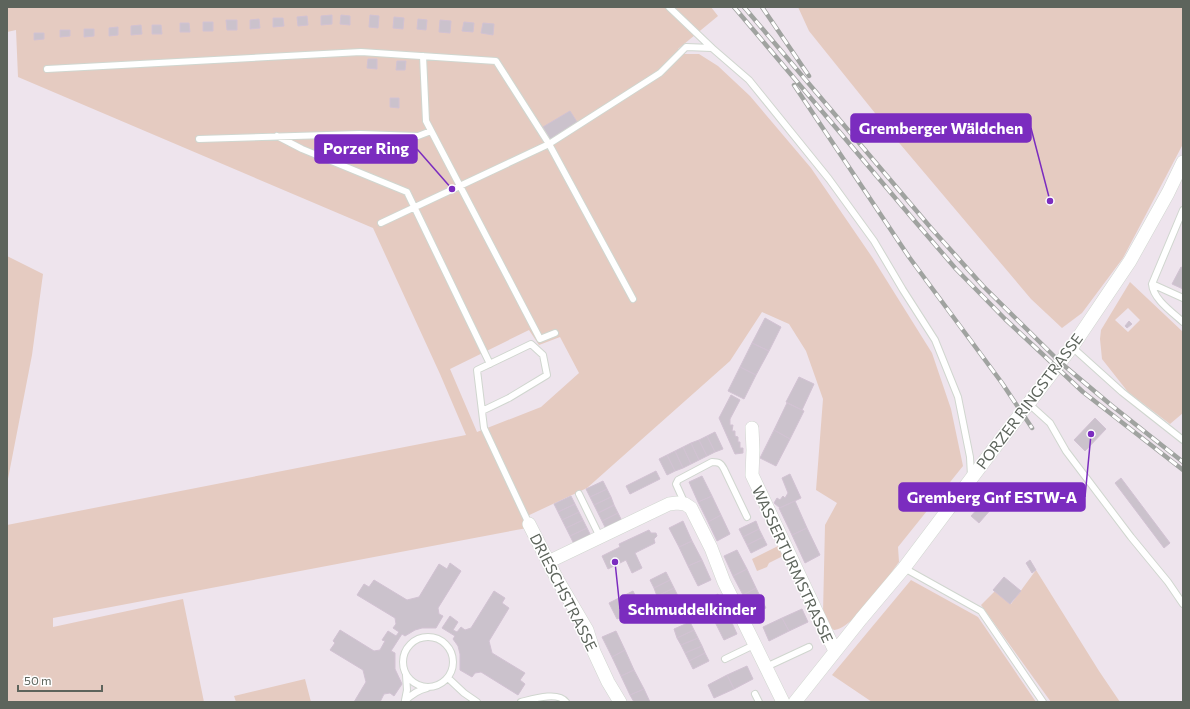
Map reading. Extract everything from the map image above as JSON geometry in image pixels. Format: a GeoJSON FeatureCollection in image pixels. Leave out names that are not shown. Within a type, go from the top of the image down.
{"type":"FeatureCollection","features":[{"type":"Feature","properties":{"kind":"street","name":"PORZER RINGSTRASSE"},"geometry":{"type":"LineString","coordinates":[[795,702],[904,568],[1072,347],[1130,262],[1168,193],[1183,162]]}},
{"type":"Feature","properties":{"kind":"street","name":"WASSERTURMSTRASSE"},"geometry":{"type":"LineString","coordinates":[[752,428],[752,475],[835,651]]}},
{"type":"Feature","properties":{"kind":"street"},"geometry":{"type":"LineString","coordinates":[[548,562],[669,504],[685,504],[690,508],[696,517],[711,548],[724,581],[783,702]]}},
{"type":"Feature","properties":{"kind":"street","name":"DRIESCHSTRASSE"},"geometry":{"type":"LineString","coordinates":[[529,524],[548,562],[587,630],[594,652],[608,682],[620,702]]}},
{"type":"Feature","properties":{"kind":"lane"},"geometry":{"type":"LineString","coordinates":[[669,7],[712,48],[749,80],[830,179],[874,241],[935,340],[958,397],[970,457],[971,478]]}},
{"type":"Feature","properties":{"kind":"lane"},"geometry":{"type":"LineString","coordinates":[[381,223],[550,144],[660,73],[686,47],[712,48]]}},
{"type":"Feature","properties":{"kind":"lane"},"geometry":{"type":"LineString","coordinates":[[47,69],[361,52],[496,61],[550,144],[633,299]]}},
{"type":"Feature","properties":{"kind":"lane"},"geometry":{"type":"LineString","coordinates":[[423,56],[426,121],[540,339],[556,333]]}},
{"type":"Feature","properties":{"kind":"lane"},"geometry":{"type":"LineString","coordinates":[[199,139],[360,134],[418,136],[431,131]]}},
{"type":"Feature","properties":{"kind":"lane"},"geometry":{"type":"LineString","coordinates":[[277,136],[302,149],[407,192],[490,364]]}},
{"type":"Feature","properties":{"kind":"lane"},"geometry":{"type":"LineString","coordinates":[[1183,210],[1152,284],[1152,290],[1157,297],[1183,322]]}},
{"type":"Feature","properties":{"kind":"lane"},"geometry":{"type":"LineString","coordinates":[[1152,284],[1183,298]]}},
{"type":"Feature","properties":{"kind":"lane"},"geometry":{"type":"LineString","coordinates":[[482,411],[508,398],[547,375],[543,355],[531,344],[477,370],[484,428],[529,524]]}},
{"type":"Feature","properties":{"kind":"lane"},"geometry":{"type":"LineString","coordinates":[[1072,347],[1122,392],[1183,440]]}},
{"type":"Feature","properties":{"kind":"lane"},"geometry":{"type":"LineString","coordinates":[[1029,404],[1050,423],[1066,450],[1130,537],[1168,582],[1183,604]]}},
{"type":"Feature","properties":{"kind":"lane"},"geometry":{"type":"LineString","coordinates":[[685,504],[676,484],[678,480],[712,462],[718,462],[724,469],[747,517]]}},
{"type":"Feature","properties":{"kind":"lane"},"geometry":{"type":"LineString","coordinates":[[579,494],[600,537]]}},
{"type":"Feature","properties":{"kind":"lane"},"geometry":{"type":"LineString","coordinates":[[904,568],[981,610],[1043,702]]}},
{"type":"Feature","properties":{"kind":"lane"},"geometry":{"type":"LineString","coordinates":[[405,701],[420,689],[431,687],[443,682],[448,678],[452,670],[452,654],[448,647],[442,641],[435,638],[426,637],[411,643],[403,658],[403,666],[410,680],[424,687],[431,687]]}},
{"type":"Feature","properties":{"kind":"lane"},"geometry":{"type":"LineString","coordinates":[[725,659],[756,644]]}},
{"type":"Feature","properties":{"kind":"lane"},"geometry":{"type":"LineString","coordinates":[[766,667],[809,647]]}},
{"type":"Feature","properties":{"kind":"lane"},"geometry":{"type":"LineString","coordinates":[[405,701],[407,690],[406,674]]}},
{"type":"Feature","properties":{"kind":"lane"},"geometry":{"type":"LineString","coordinates":[[448,678],[476,702]]}},
{"type":"Feature","properties":{"kind":"lane"},"geometry":{"type":"LineString","coordinates":[[464,693],[465,702]]}},
{"type":"Feature","properties":{"kind":"lane"},"geometry":{"type":"LineString","coordinates":[[755,694],[759,702]]}},
{"type":"Feature","properties":{"kind":"lane"},"geometry":{"type":"LineString","coordinates":[[521,702],[558,696],[566,702]]}},
{"type":"Feature","properties":{"kind":"shaded area"},"geometry":{"type":"Polygon","coordinates":[[[7,7],[711,7],[718,16],[678,49],[683,54],[699,54],[718,66],[750,96],[811,168],[872,257],[932,353],[951,409],[963,466],[898,547],[899,562],[869,602],[860,612],[842,627],[834,630],[828,626],[823,613],[825,525],[837,503],[816,490],[823,399],[806,351],[789,324],[762,312],[730,361],[587,488],[523,518],[527,528],[53,618],[53,627],[183,599],[204,702],[7,702],[7,525],[466,435],[440,374],[373,228],[18,77],[16,30],[7,32],[7,7]],[[529,330],[450,369],[477,432],[541,407],[579,373],[560,337],[539,345],[529,330]]]}},
{"type":"Feature","properties":{"kind":"shaded area"},"geometry":{"type":"Polygon","coordinates":[[[798,7],[1183,7],[1183,144],[1123,258],[1082,313],[1062,328],[1031,299],[895,138],[809,31],[798,7]]]}},
{"type":"Feature","properties":{"kind":"shaded area"},"geometry":{"type":"Polygon","coordinates":[[[7,256],[43,274],[32,355],[7,484],[7,256]]]}},
{"type":"Feature","properties":{"kind":"shaded area"},"geometry":{"type":"Polygon","coordinates":[[[1130,282],[1183,332],[1183,413],[1170,424],[1128,392],[1102,359],[1100,339],[1101,330],[1130,282]],[[1128,308],[1115,320],[1128,332],[1140,320],[1128,308]]]}},
{"type":"Feature","properties":{"kind":"shaded area"},"geometry":{"type":"Polygon","coordinates":[[[778,546],[783,556],[769,563],[767,567],[757,571],[752,559],[778,546]]]}},
{"type":"Feature","properties":{"kind":"shaded area"},"geometry":{"type":"Polygon","coordinates":[[[1036,570],[1120,702],[1051,702],[981,605],[995,591],[1011,604],[1036,570]]]}},
{"type":"Feature","properties":{"kind":"shaded area"},"geometry":{"type":"Polygon","coordinates":[[[911,580],[978,617],[1036,702],[872,702],[832,675],[911,580]]]}},
{"type":"Feature","properties":{"kind":"shaded area"},"geometry":{"type":"Polygon","coordinates":[[[305,679],[311,702],[236,702],[234,696],[305,679]]]}},
{"type":"Feature","properties":{"kind":"building"},"geometry":{"type":"Polygon","coordinates":[[[332,15],[332,24],[321,25],[321,16],[332,15]]]}},
{"type":"Feature","properties":{"kind":"building"},"geometry":{"type":"Polygon","coordinates":[[[341,15],[350,16],[350,25],[340,24],[341,15]]]}},
{"type":"Feature","properties":{"kind":"building"},"geometry":{"type":"Polygon","coordinates":[[[370,15],[379,16],[378,28],[369,27],[370,15]]]}},
{"type":"Feature","properties":{"kind":"building"},"geometry":{"type":"Polygon","coordinates":[[[307,16],[308,25],[298,26],[297,17],[307,16]]]}},
{"type":"Feature","properties":{"kind":"building"},"geometry":{"type":"Polygon","coordinates":[[[394,17],[404,18],[403,29],[393,28],[394,17]]]}},
{"type":"Feature","properties":{"kind":"building"},"geometry":{"type":"Polygon","coordinates":[[[273,18],[283,18],[284,26],[273,27],[273,18]]]}},
{"type":"Feature","properties":{"kind":"building"},"geometry":{"type":"Polygon","coordinates":[[[259,19],[260,28],[250,29],[250,20],[259,19]]]}},
{"type":"Feature","properties":{"kind":"building"},"geometry":{"type":"Polygon","coordinates":[[[418,19],[427,20],[426,30],[417,29],[418,19]]]}},
{"type":"Feature","properties":{"kind":"building"},"geometry":{"type":"Polygon","coordinates":[[[226,20],[237,20],[237,30],[227,30],[226,20]]]}},
{"type":"Feature","properties":{"kind":"building"},"geometry":{"type":"Polygon","coordinates":[[[440,20],[451,21],[450,33],[439,32],[440,20]]]}},
{"type":"Feature","properties":{"kind":"building"},"geometry":{"type":"Polygon","coordinates":[[[203,22],[213,22],[213,31],[203,31],[203,22]]]}},
{"type":"Feature","properties":{"kind":"building"},"geometry":{"type":"Polygon","coordinates":[[[464,22],[474,23],[473,32],[462,31],[464,22]]]}},
{"type":"Feature","properties":{"kind":"building"},"geometry":{"type":"Polygon","coordinates":[[[180,23],[189,23],[190,32],[180,32],[180,23]]]}},
{"type":"Feature","properties":{"kind":"building"},"geometry":{"type":"Polygon","coordinates":[[[483,23],[494,24],[493,35],[481,33],[483,23]]]}},
{"type":"Feature","properties":{"kind":"building"},"geometry":{"type":"Polygon","coordinates":[[[141,25],[142,34],[131,35],[131,26],[141,25]]]}},
{"type":"Feature","properties":{"kind":"building"},"geometry":{"type":"Polygon","coordinates":[[[152,25],[161,25],[162,34],[152,34],[152,25]]]}},
{"type":"Feature","properties":{"kind":"building"},"geometry":{"type":"Polygon","coordinates":[[[118,27],[118,35],[109,36],[109,28],[118,27]]]}},
{"type":"Feature","properties":{"kind":"building"},"geometry":{"type":"Polygon","coordinates":[[[84,29],[94,29],[94,36],[84,37],[84,29]]]}},
{"type":"Feature","properties":{"kind":"building"},"geometry":{"type":"Polygon","coordinates":[[[60,30],[70,30],[70,36],[60,37],[60,30]]]}},
{"type":"Feature","properties":{"kind":"building"},"geometry":{"type":"Polygon","coordinates":[[[34,33],[44,33],[44,39],[34,40],[34,33]]]}},
{"type":"Feature","properties":{"kind":"building"},"geometry":{"type":"Polygon","coordinates":[[[368,59],[377,59],[377,69],[367,68],[368,59]]]}},
{"type":"Feature","properties":{"kind":"building"},"geometry":{"type":"Polygon","coordinates":[[[397,61],[406,61],[405,70],[396,70],[397,61]]]}},
{"type":"Feature","properties":{"kind":"building"},"geometry":{"type":"Polygon","coordinates":[[[390,98],[399,98],[399,108],[390,107],[390,98]]]}},
{"type":"Feature","properties":{"kind":"building"},"geometry":{"type":"Polygon","coordinates":[[[570,111],[577,122],[550,139],[543,127],[570,111]]]}},
{"type":"Feature","properties":{"kind":"building"},"geometry":{"type":"Polygon","coordinates":[[[1181,267],[1183,268],[1183,289],[1172,284],[1181,267]]]}},
{"type":"Feature","properties":{"kind":"building"},"geometry":{"type":"Polygon","coordinates":[[[765,318],[781,327],[769,351],[752,343],[765,318]]]}},
{"type":"Feature","properties":{"kind":"building"},"geometry":{"type":"Polygon","coordinates":[[[1129,321],[1132,324],[1127,328],[1125,326],[1129,321]]]}},
{"type":"Feature","properties":{"kind":"building"},"geometry":{"type":"Polygon","coordinates":[[[752,343],[769,351],[756,375],[740,367],[752,343]]]}},
{"type":"Feature","properties":{"kind":"building"},"geometry":{"type":"Polygon","coordinates":[[[740,367],[756,375],[744,399],[728,391],[740,367]]]}},
{"type":"Feature","properties":{"kind":"building"},"geometry":{"type":"Polygon","coordinates":[[[799,377],[814,384],[802,410],[786,402],[799,377]]]}},
{"type":"Feature","properties":{"kind":"building"},"geometry":{"type":"Polygon","coordinates":[[[731,395],[740,400],[730,419],[730,425],[733,425],[732,431],[735,431],[735,436],[738,437],[740,448],[743,448],[743,453],[735,454],[719,418],[731,395]]]}},
{"type":"Feature","properties":{"kind":"building"},"geometry":{"type":"Polygon","coordinates":[[[787,403],[804,411],[790,439],[774,430],[787,403]]]}},
{"type":"Feature","properties":{"kind":"building"},"geometry":{"type":"Polygon","coordinates":[[[1095,418],[1106,429],[1085,451],[1074,440],[1095,418]]]}},
{"type":"Feature","properties":{"kind":"building"},"geometry":{"type":"Polygon","coordinates":[[[774,430],[790,439],[776,466],[760,458],[774,430]]]}},
{"type":"Feature","properties":{"kind":"building"},"geometry":{"type":"Polygon","coordinates":[[[715,432],[723,449],[715,452],[707,436],[715,432]]]}},
{"type":"Feature","properties":{"kind":"building"},"geometry":{"type":"Polygon","coordinates":[[[707,436],[715,452],[707,456],[699,440],[707,436]]]}},
{"type":"Feature","properties":{"kind":"building"},"geometry":{"type":"Polygon","coordinates":[[[699,440],[707,456],[699,460],[691,443],[699,440]]]}},
{"type":"Feature","properties":{"kind":"building"},"geometry":{"type":"Polygon","coordinates":[[[691,443],[699,460],[691,464],[683,447],[691,443]]]}},
{"type":"Feature","properties":{"kind":"building"},"geometry":{"type":"Polygon","coordinates":[[[683,447],[691,464],[683,468],[675,451],[683,447]]]}},
{"type":"Feature","properties":{"kind":"building"},"geometry":{"type":"Polygon","coordinates":[[[675,451],[683,468],[675,471],[667,455],[675,451]]]}},
{"type":"Feature","properties":{"kind":"building"},"geometry":{"type":"Polygon","coordinates":[[[667,455],[675,471],[667,475],[659,459],[667,455]]]}},
{"type":"Feature","properties":{"kind":"building"},"geometry":{"type":"Polygon","coordinates":[[[656,471],[660,479],[630,494],[626,486],[656,471]]]}},
{"type":"Feature","properties":{"kind":"building"},"geometry":{"type":"Polygon","coordinates":[[[790,474],[801,498],[780,508],[774,503],[777,498],[780,500],[783,496],[785,498],[788,493],[782,478],[790,474]]]}},
{"type":"Feature","properties":{"kind":"building"},"geometry":{"type":"Polygon","coordinates":[[[702,476],[712,496],[698,502],[689,482],[702,476]]]}},
{"type":"Feature","properties":{"kind":"building"},"geometry":{"type":"Polygon","coordinates":[[[1121,478],[1170,543],[1164,548],[1115,483],[1121,478]]]}},
{"type":"Feature","properties":{"kind":"building"},"geometry":{"type":"Polygon","coordinates":[[[603,481],[607,489],[590,497],[586,489],[603,481]]]}},
{"type":"Feature","properties":{"kind":"building"},"geometry":{"type":"Polygon","coordinates":[[[607,489],[611,497],[594,505],[590,497],[607,489]]]}},
{"type":"Feature","properties":{"kind":"building"},"geometry":{"type":"Polygon","coordinates":[[[571,496],[575,504],[558,512],[554,504],[571,496]]]}},
{"type":"Feature","properties":{"kind":"building"},"geometry":{"type":"Polygon","coordinates":[[[712,496],[721,515],[708,522],[698,502],[712,496]]]}},
{"type":"Feature","properties":{"kind":"building"},"geometry":{"type":"Polygon","coordinates":[[[611,497],[614,505],[598,513],[594,505],[611,497]]]}},
{"type":"Feature","properties":{"kind":"building"},"geometry":{"type":"Polygon","coordinates":[[[981,498],[992,508],[979,523],[971,516],[981,505],[978,502],[981,498]]]}},
{"type":"Feature","properties":{"kind":"building"},"geometry":{"type":"Polygon","coordinates":[[[795,501],[807,528],[792,535],[779,508],[795,501]]]}},
{"type":"Feature","properties":{"kind":"building"},"geometry":{"type":"Polygon","coordinates":[[[575,504],[579,512],[562,520],[558,512],[575,504]]]}},
{"type":"Feature","properties":{"kind":"building"},"geometry":{"type":"Polygon","coordinates":[[[614,505],[618,513],[602,521],[598,513],[614,505]]]}},
{"type":"Feature","properties":{"kind":"building"},"geometry":{"type":"Polygon","coordinates":[[[579,512],[583,520],[566,528],[562,520],[579,512]]]}},
{"type":"Feature","properties":{"kind":"building"},"geometry":{"type":"Polygon","coordinates":[[[618,513],[622,521],[606,529],[602,521],[618,513]]]}},
{"type":"Feature","properties":{"kind":"building"},"geometry":{"type":"Polygon","coordinates":[[[721,515],[730,534],[717,541],[708,522],[721,515]]]}},
{"type":"Feature","properties":{"kind":"building"},"geometry":{"type":"Polygon","coordinates":[[[583,520],[587,528],[570,536],[566,528],[583,520]]]}},
{"type":"Feature","properties":{"kind":"building"},"geometry":{"type":"Polygon","coordinates":[[[683,521],[692,541],[679,547],[669,528],[683,521]]]}},
{"type":"Feature","properties":{"kind":"building"},"geometry":{"type":"Polygon","coordinates":[[[756,521],[759,529],[743,537],[739,529],[756,521]]]}},
{"type":"Feature","properties":{"kind":"building"},"geometry":{"type":"Polygon","coordinates":[[[587,528],[591,536],[574,544],[570,536],[587,528]]]}},
{"type":"Feature","properties":{"kind":"building"},"geometry":{"type":"Polygon","coordinates":[[[807,528],[820,555],[805,563],[792,535],[807,528]]]}},
{"type":"Feature","properties":{"kind":"building"},"geometry":{"type":"Polygon","coordinates":[[[759,529],[763,537],[747,545],[743,537],[759,529]]]}},
{"type":"Feature","properties":{"kind":"building"},"geometry":{"type":"Polygon","coordinates":[[[649,530],[651,533],[656,533],[657,536],[654,539],[655,543],[635,553],[642,568],[632,573],[626,560],[608,569],[602,556],[620,547],[619,544],[649,530]]]}},
{"type":"Feature","properties":{"kind":"building"},"geometry":{"type":"Polygon","coordinates":[[[763,537],[767,545],[751,553],[747,545],[763,537]]]}},
{"type":"Feature","properties":{"kind":"building"},"geometry":{"type":"Polygon","coordinates":[[[692,541],[702,560],[688,566],[679,547],[692,541]]]}},
{"type":"Feature","properties":{"kind":"building"},"geometry":{"type":"Polygon","coordinates":[[[737,550],[747,569],[733,576],[724,556],[737,550]]]}},
{"type":"Feature","properties":{"kind":"building"},"geometry":{"type":"Polygon","coordinates":[[[702,560],[711,580],[698,586],[688,566],[702,560]]]}},
{"type":"Feature","properties":{"kind":"building"},"geometry":{"type":"Polygon","coordinates":[[[1030,560],[1036,570],[1032,573],[1026,563],[1030,560]]]}},
{"type":"Feature","properties":{"kind":"building"},"geometry":{"type":"Polygon","coordinates":[[[450,563],[461,571],[438,608],[439,614],[443,616],[436,628],[422,628],[405,636],[402,634],[391,651],[395,653],[395,669],[402,684],[394,696],[390,693],[384,694],[380,702],[354,702],[366,682],[363,670],[330,650],[335,643],[333,641],[340,630],[374,651],[380,650],[385,641],[382,640],[388,631],[396,636],[399,632],[393,628],[396,624],[395,618],[357,595],[364,584],[369,587],[374,580],[407,600],[419,597],[439,564],[447,569],[450,563]]]}},
{"type":"Feature","properties":{"kind":"building"},"geometry":{"type":"Polygon","coordinates":[[[747,569],[756,588],[743,595],[733,576],[747,569]]]}},
{"type":"Feature","properties":{"kind":"building"},"geometry":{"type":"Polygon","coordinates":[[[666,572],[670,580],[654,588],[650,580],[666,572]]]}},
{"type":"Feature","properties":{"kind":"building"},"geometry":{"type":"Polygon","coordinates":[[[1004,577],[1021,591],[1010,604],[993,590],[1004,577]]]}},
{"type":"Feature","properties":{"kind":"building"},"geometry":{"type":"Polygon","coordinates":[[[670,580],[674,588],[657,596],[654,588],[670,580]]]}},
{"type":"Feature","properties":{"kind":"building"},"geometry":{"type":"Polygon","coordinates":[[[674,588],[678,596],[661,604],[657,596],[674,588]]]}},
{"type":"Feature","properties":{"kind":"building"},"geometry":{"type":"Polygon","coordinates":[[[756,588],[766,608],[752,614],[743,595],[756,588]]]}},
{"type":"Feature","properties":{"kind":"building"},"geometry":{"type":"Polygon","coordinates":[[[494,591],[505,598],[502,603],[509,608],[489,641],[492,653],[525,673],[520,680],[525,684],[518,695],[481,672],[475,673],[472,677],[460,670],[460,654],[458,646],[453,639],[455,636],[442,628],[450,616],[458,622],[453,630],[457,632],[461,627],[465,630],[471,628],[494,591]]]}},
{"type":"Feature","properties":{"kind":"building"},"geometry":{"type":"Polygon","coordinates":[[[633,591],[641,608],[633,612],[625,595],[633,591]]]}},
{"type":"Feature","properties":{"kind":"building"},"geometry":{"type":"Polygon","coordinates":[[[718,594],[728,614],[714,620],[705,601],[718,594]]]}},
{"type":"Feature","properties":{"kind":"building"},"geometry":{"type":"Polygon","coordinates":[[[625,595],[633,612],[625,616],[617,599],[625,595]]]}},
{"type":"Feature","properties":{"kind":"building"},"geometry":{"type":"Polygon","coordinates":[[[617,599],[625,616],[617,619],[609,603],[617,599]]]}},
{"type":"Feature","properties":{"kind":"building"},"geometry":{"type":"Polygon","coordinates":[[[802,609],[808,622],[789,631],[782,618],[802,609]]]}},
{"type":"Feature","properties":{"kind":"building"},"geometry":{"type":"Polygon","coordinates":[[[728,614],[737,634],[724,640],[714,620],[728,614]]]}},
{"type":"Feature","properties":{"kind":"building"},"geometry":{"type":"Polygon","coordinates":[[[782,618],[789,631],[769,641],[763,627],[782,618]]]}},
{"type":"Feature","properties":{"kind":"building"},"geometry":{"type":"Polygon","coordinates":[[[690,622],[694,630],[677,638],[674,629],[690,622]]]}},
{"type":"Feature","properties":{"kind":"building"},"geometry":{"type":"Polygon","coordinates":[[[694,630],[698,638],[681,645],[677,638],[694,630]]]}},
{"type":"Feature","properties":{"kind":"building"},"geometry":{"type":"Polygon","coordinates":[[[616,631],[625,650],[612,657],[602,637],[616,631]]]}},
{"type":"Feature","properties":{"kind":"building"},"geometry":{"type":"Polygon","coordinates":[[[698,638],[702,646],[685,653],[681,645],[698,638]]]}},
{"type":"Feature","properties":{"kind":"building"},"geometry":{"type":"Polygon","coordinates":[[[702,646],[705,653],[689,661],[685,653],[702,646]]]}},
{"type":"Feature","properties":{"kind":"building"},"geometry":{"type":"Polygon","coordinates":[[[625,650],[634,670],[621,676],[612,657],[625,650]]]}},
{"type":"Feature","properties":{"kind":"building"},"geometry":{"type":"Polygon","coordinates":[[[705,653],[709,661],[693,669],[689,661],[705,653]]]}},
{"type":"Feature","properties":{"kind":"building"},"geometry":{"type":"Polygon","coordinates":[[[747,666],[753,679],[734,689],[727,675],[747,666]]]}},
{"type":"Feature","properties":{"kind":"building"},"geometry":{"type":"Polygon","coordinates":[[[634,670],[644,689],[630,695],[621,676],[634,670]]]}},
{"type":"Feature","properties":{"kind":"building"},"geometry":{"type":"Polygon","coordinates":[[[727,675],[734,689],[714,698],[708,685],[727,675]]]}},
{"type":"Feature","properties":{"kind":"building"},"geometry":{"type":"Polygon","coordinates":[[[644,689],[650,702],[634,702],[630,695],[644,689]]]}},
{"type":"Feature","properties":{"kind":"railway"},"geometry":{"type":"LineString","coordinates":[[734,7],[956,269],[1005,319],[1083,392],[1183,470]]}},
{"type":"Feature","properties":{"kind":"railway"},"geometry":{"type":"LineString","coordinates":[[744,7],[931,228],[983,286],[1061,363],[1183,462]]}},
{"type":"Feature","properties":{"kind":"railway"},"geometry":{"type":"LineString","coordinates":[[762,7],[809,76]]}},
{"type":"Feature","properties":{"kind":"railway"},"geometry":{"type":"LineString","coordinates":[[794,85],[909,257],[1002,383],[1032,428]]}},
{"type":"Feature","properties":{"kind":"place","name":"Porzer Ring"},"geometry":{"type":"Point","coordinates":[452,189]}},
{"type":"Feature","properties":{"kind":"place","name":"Gremberger Wäldchen"},"geometry":{"type":"Point","coordinates":[1050,201]}},
{"type":"Feature","properties":{"kind":"place","name":"Gremberg Gnf ESTW-A"},"geometry":{"type":"Point","coordinates":[1091,434]}},
{"type":"Feature","properties":{"kind":"place","name":"Schmuddelkinder"},"geometry":{"type":"Point","coordinates":[615,562]}}]}
